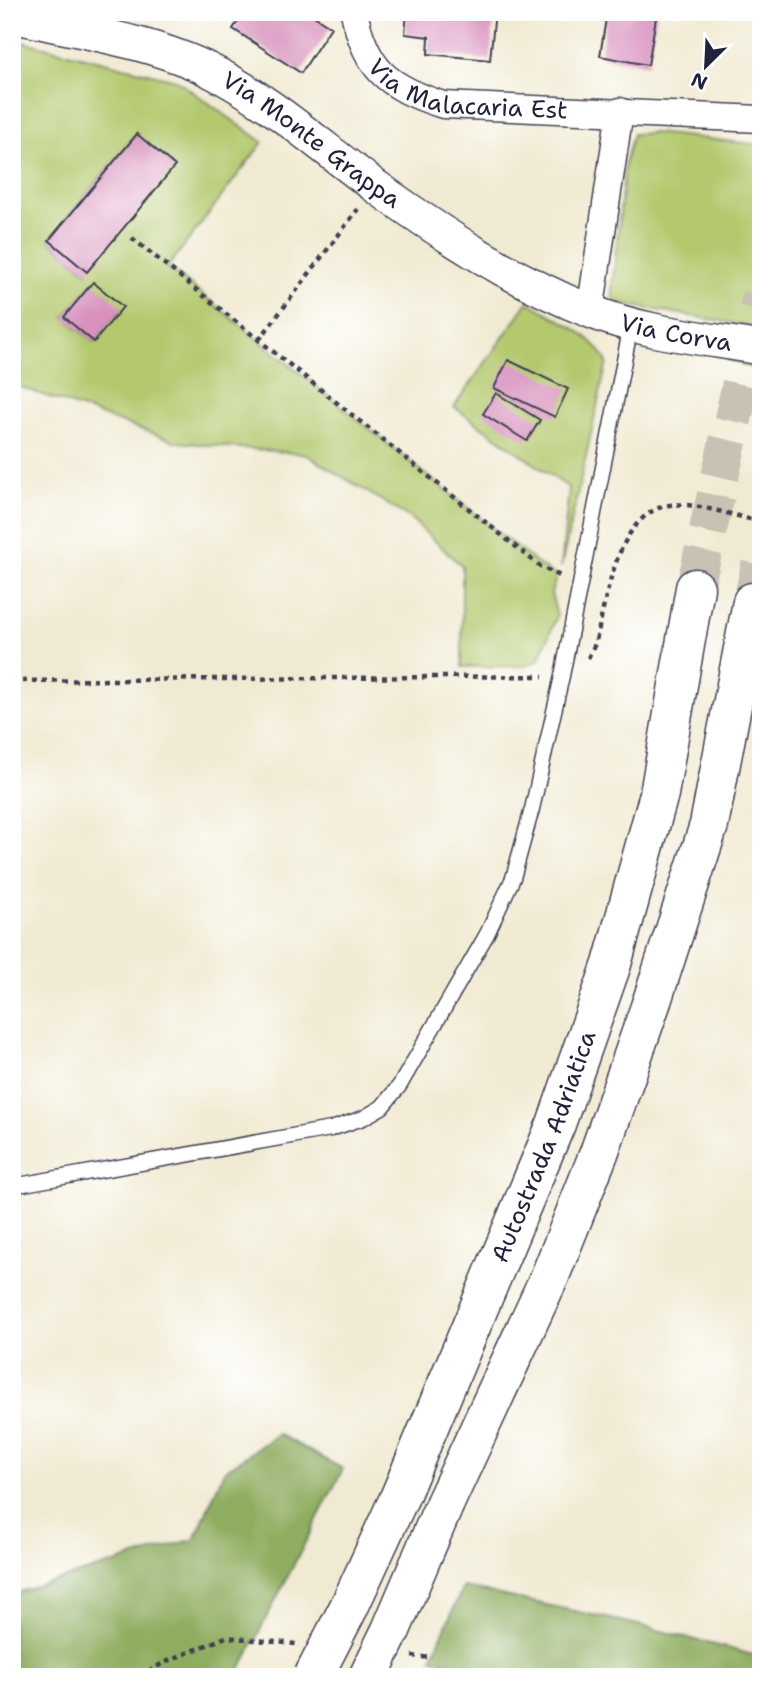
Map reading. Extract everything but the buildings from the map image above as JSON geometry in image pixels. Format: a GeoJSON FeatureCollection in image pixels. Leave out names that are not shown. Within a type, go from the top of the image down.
{"type":"FeatureCollection","features":[{"type":"Feature","properties":{"kind":"highway","name":"Autostrada Adriatica"},"geometry":{"type":"LineString","coordinates":[[311,1661],[349,1606],[400,1496],[556,1124],[612,964],[659,794],[695,588]]}},
{"type":"Feature","properties":{"kind":"highway","name":"Autostrada Adriatica"},"geometry":{"type":"LineString","coordinates":[[368,1677],[550,1276],[599,1153],[665,964],[709,825],[752,602]]}},
{"type":"Feature","properties":{"kind":"street","name":"Via Malacaria Est"},"geometry":{"type":"LineString","coordinates":[[354,12],[359,38],[376,68],[410,94],[443,104],[761,119]]}},
{"type":"Feature","properties":{"kind":"street","name":"Via Monte Grappa"},"geometry":{"type":"LineString","coordinates":[[12,16],[171,54],[210,70],[275,110],[376,187],[498,266],[590,312]]}},
{"type":"Feature","properties":{"kind":"street"},"geometry":{"type":"LineString","coordinates":[[590,312],[620,111]]}},
{"type":"Feature","properties":{"kind":"street","name":"Via Corva"},"geometry":{"type":"LineString","coordinates":[[590,312],[631,324],[761,348]]}},
{"type":"Feature","properties":{"kind":"lane"},"geometry":{"type":"LineString","coordinates":[[12,1184],[88,1174],[331,1129],[363,1118],[382,1107],[400,1085],[488,934],[513,878],[532,809],[562,676],[631,324]]}},
{"type":"Feature","properties":{"kind":"path"},"geometry":{"type":"LineString","coordinates":[[260,340],[376,187]]}},
{"type":"Feature","properties":{"kind":"path"},"geometry":{"type":"LineString","coordinates":[[132,238],[541,566],[557,576]]}},
{"type":"Feature","properties":{"kind":"path"},"geometry":{"type":"LineString","coordinates":[[12,681],[562,676],[584,665],[595,644],[620,547],[639,520],[656,509],[684,504],[761,522]]}},
{"type":"Feature","properties":{"kind":"path"},"geometry":{"type":"LineString","coordinates":[[141,1677],[163,1663],[226,1637],[311,1661]]}},
{"type":"Feature","properties":{"kind":"path"},"geometry":{"type":"LineString","coordinates":[[405,1655],[432,1658]]}},
{"type":"Feature","properties":{"kind":"green space"},"geometry":{"type":"Polygon","coordinates":[[[12,39],[176,80],[263,142],[168,267],[540,566],[557,576],[551,593],[557,616],[539,660],[525,666],[462,667],[462,566],[410,518],[305,454],[177,442],[12,384],[12,39]],[[137,134],[49,240],[87,272],[137,134]],[[93,283],[64,317],[94,342],[122,308],[93,283]]]}},
{"type":"Feature","properties":{"kind":"green space"},"geometry":{"type":"Polygon","coordinates":[[[655,133],[761,145],[761,328],[623,304],[613,298],[625,163],[633,134],[655,133]]]}},
{"type":"Feature","properties":{"kind":"green space"},"geometry":{"type":"Polygon","coordinates":[[[528,302],[583,334],[607,362],[561,567],[569,488],[454,407],[528,302]]]}},
{"type":"Feature","properties":{"kind":"green space"},"geometry":{"type":"Polygon","coordinates":[[[278,1434],[343,1469],[236,1677],[12,1677],[12,1594],[195,1539],[224,1471],[278,1434]]]}},
{"type":"Feature","properties":{"kind":"green space"},"geometry":{"type":"Polygon","coordinates":[[[463,1587],[639,1625],[761,1657],[761,1677],[498,1677],[432,1658],[463,1587]]]}},
{"type":"Feature","properties":{"kind":"tunnel"},"geometry":{"type":"LineString","coordinates":[[695,588],[761,295]]}},
{"type":"Feature","properties":{"kind":"tunnel"},"geometry":{"type":"LineString","coordinates":[[752,602],[761,561]]}}]}
